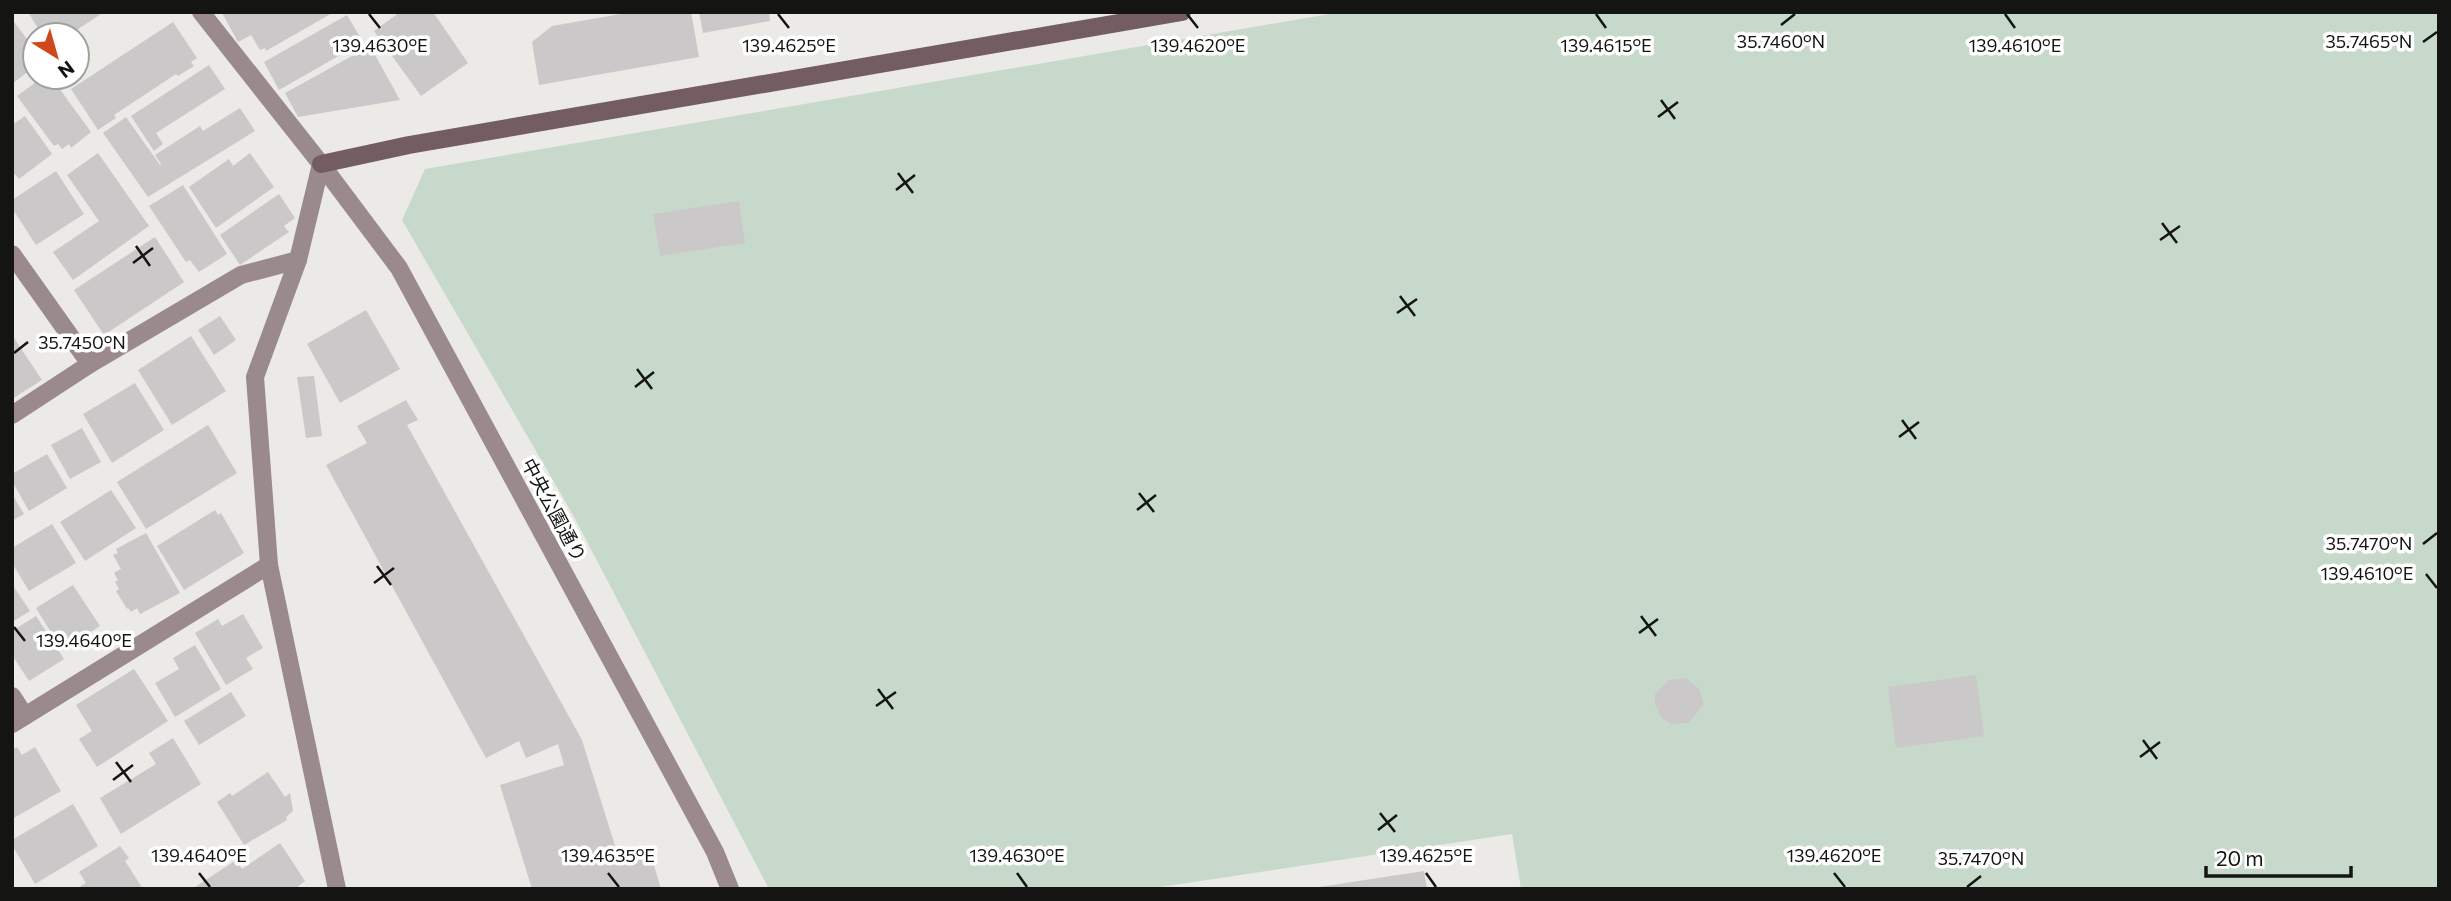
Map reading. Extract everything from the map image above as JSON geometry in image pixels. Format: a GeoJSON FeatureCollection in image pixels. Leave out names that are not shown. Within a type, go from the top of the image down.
{"type":"FeatureCollection","features":[{"type":"Feature","properties":{"kind":"street","name":"中央公園通り"},"geometry":{"type":"LineString","coordinates":[[201,12],[399,268],[715,852],[730,889]]}},
{"type":"Feature","properties":{"kind":"street"},"geometry":{"type":"LineString","coordinates":[[337,889],[269,565],[255,377],[298,260],[321,164],[422,143],[1182,12]]}},
{"type":"Feature","properties":{"kind":"street"},"geometry":{"type":"LineString","coordinates":[[12,254],[90,364]]}},
{"type":"Feature","properties":{"kind":"street"},"geometry":{"type":"LineString","coordinates":[[12,415],[90,364],[241,275],[298,260]]}},
{"type":"Feature","properties":{"kind":"street"},"geometry":{"type":"LineString","coordinates":[[12,696],[18,720],[269,565]]}},
{"type":"Feature","properties":{"kind":"green space"},"geometry":{"type":"Polygon","coordinates":[[[1341,12],[2439,12],[2439,889],[1521,889],[1512,834],[1147,889],[769,889],[573,515],[402,220],[425,169],[1341,12]]]}},
{"type":"Feature","properties":{"kind":"building"},"geometry":{"type":"Polygon","coordinates":[[[28,12],[104,12],[90,21],[33,21],[28,12]]]}},
{"type":"Feature","properties":{"kind":"building"},"geometry":{"type":"Polygon","coordinates":[[[334,12],[266,51],[265,48],[260,50],[251,35],[238,42],[222,13],[334,12]]]}},
{"type":"Feature","properties":{"kind":"building"},"geometry":{"type":"Polygon","coordinates":[[[400,12],[433,12],[468,63],[421,96],[374,31],[400,12]]]}},
{"type":"Feature","properties":{"kind":"building"},"geometry":{"type":"Polygon","coordinates":[[[632,12],[691,12],[699,57],[539,85],[532,42],[552,26],[632,12]]]}},
{"type":"Feature","properties":{"kind":"building"},"geometry":{"type":"Polygon","coordinates":[[[699,12],[769,12],[770,21],[703,33],[699,12]]]}},
{"type":"Feature","properties":{"kind":"building"},"geometry":{"type":"Polygon","coordinates":[[[347,15],[363,42],[279,90],[264,62],[347,15]]]}},
{"type":"Feature","properties":{"kind":"building"},"geometry":{"type":"Polygon","coordinates":[[[12,19],[21,31],[21,77],[12,84],[12,19]]]}},
{"type":"Feature","properties":{"kind":"building"},"geometry":{"type":"Polygon","coordinates":[[[173,22],[197,58],[191,62],[194,66],[178,76],[176,74],[114,115],[116,118],[98,130],[72,91],[91,91],[91,76],[173,22]]]}},
{"type":"Feature","properties":{"kind":"building"},"geometry":{"type":"Polygon","coordinates":[[[370,46],[400,100],[298,117],[285,93],[370,46]]]}},
{"type":"Feature","properties":{"kind":"building"},"geometry":{"type":"Polygon","coordinates":[[[209,65],[225,89],[156,133],[163,144],[154,151],[131,116],[209,65]]]}},
{"type":"Feature","properties":{"kind":"building"},"geometry":{"type":"Polygon","coordinates":[[[24,91],[61,91],[91,132],[71,148],[69,144],[62,149],[58,144],[54,146],[17,96],[24,91]]]}},
{"type":"Feature","properties":{"kind":"building"},"geometry":{"type":"Polygon","coordinates":[[[240,108],[255,131],[148,197],[103,133],[126,117],[160,165],[155,155],[200,126],[203,131],[240,108]]]}},
{"type":"Feature","properties":{"kind":"building"},"geometry":{"type":"Polygon","coordinates":[[[25,116],[52,154],[19,179],[15,174],[12,177],[12,125],[25,116]]]}},
{"type":"Feature","properties":{"kind":"building"},"geometry":{"type":"Polygon","coordinates":[[[98,153],[149,226],[73,280],[53,252],[99,221],[67,175],[98,153]]]}},
{"type":"Feature","properties":{"kind":"building"},"geometry":{"type":"Polygon","coordinates":[[[250,153],[274,187],[216,228],[189,187],[229,159],[233,166],[250,153]]]}},
{"type":"Feature","properties":{"kind":"building"},"geometry":{"type":"Polygon","coordinates":[[[56,171],[84,214],[36,245],[12,208],[12,200],[56,171]]]}},
{"type":"Feature","properties":{"kind":"building"},"geometry":{"type":"Polygon","coordinates":[[[183,185],[227,254],[199,272],[190,260],[186,262],[149,206],[183,185]]]}},
{"type":"Feature","properties":{"kind":"building"},"geometry":{"type":"Polygon","coordinates":[[[279,194],[295,218],[284,226],[289,232],[240,265],[220,235],[279,194]]]}},
{"type":"Feature","properties":{"kind":"building"},"geometry":{"type":"Polygon","coordinates":[[[739,201],[745,243],[660,256],[653,214],[739,201]]]}},
{"type":"Feature","properties":{"kind":"building"},"geometry":{"type":"Polygon","coordinates":[[[155,237],[184,282],[104,335],[74,290],[155,237]]]}},
{"type":"Feature","properties":{"kind":"building"},"geometry":{"type":"Polygon","coordinates":[[[366,310],[400,369],[340,403],[307,344],[366,310]]]}},
{"type":"Feature","properties":{"kind":"building"},"geometry":{"type":"Polygon","coordinates":[[[220,316],[236,340],[214,355],[198,330],[220,316]]]}},
{"type":"Feature","properties":{"kind":"building"},"geometry":{"type":"Polygon","coordinates":[[[12,335],[42,380],[12,399],[12,335]]]}},
{"type":"Feature","properties":{"kind":"building"},"geometry":{"type":"Polygon","coordinates":[[[191,336],[226,391],[172,425],[138,370],[191,336]]]}},
{"type":"Feature","properties":{"kind":"building"},"geometry":{"type":"Polygon","coordinates":[[[314,376],[322,436],[306,438],[297,377],[314,376]]]}},
{"type":"Feature","properties":{"kind":"building"},"geometry":{"type":"Polygon","coordinates":[[[135,383],[164,430],[112,463],[83,414],[135,383]]]}},
{"type":"Feature","properties":{"kind":"building"},"geometry":{"type":"Polygon","coordinates":[[[406,400],[418,420],[407,425],[582,740],[621,865],[651,855],[661,889],[532,889],[500,785],[564,765],[558,744],[526,758],[519,741],[486,758],[326,465],[367,443],[357,426],[406,400]]]}},
{"type":"Feature","properties":{"kind":"building"},"geometry":{"type":"Polygon","coordinates":[[[208,425],[237,473],[146,529],[117,482],[208,425]]]}},
{"type":"Feature","properties":{"kind":"building"},"geometry":{"type":"Polygon","coordinates":[[[82,428],[101,462],[70,479],[51,445],[82,428]]]}},
{"type":"Feature","properties":{"kind":"building"},"geometry":{"type":"Polygon","coordinates":[[[47,454],[67,488],[29,511],[12,481],[12,474],[47,454]]]}},
{"type":"Feature","properties":{"kind":"building"},"geometry":{"type":"Polygon","coordinates":[[[111,490],[136,528],[85,561],[60,522],[111,490]]]}},
{"type":"Feature","properties":{"kind":"building"},"geometry":{"type":"Polygon","coordinates":[[[12,494],[24,514],[12,521],[12,494]]]}},
{"type":"Feature","properties":{"kind":"building"},"geometry":{"type":"Polygon","coordinates":[[[215,510],[218,515],[221,513],[244,553],[184,590],[157,546],[215,510]]]}},
{"type":"Feature","properties":{"kind":"building"},"geometry":{"type":"Polygon","coordinates":[[[52,524],[76,563],[29,591],[12,563],[12,548],[52,524]]]}},
{"type":"Feature","properties":{"kind":"building"},"geometry":{"type":"Polygon","coordinates":[[[146,533],[180,593],[140,614],[137,608],[131,612],[127,609],[116,591],[119,589],[115,582],[118,580],[114,573],[121,569],[113,555],[118,553],[116,549],[146,533]]]}},
{"type":"Feature","properties":{"kind":"building"},"geometry":{"type":"Polygon","coordinates":[[[12,584],[30,611],[12,622],[12,584]]]}},
{"type":"Feature","properties":{"kind":"building"},"geometry":{"type":"Polygon","coordinates":[[[73,585],[100,626],[62,650],[36,608],[73,585]]]}},
{"type":"Feature","properties":{"kind":"building"},"geometry":{"type":"Polygon","coordinates":[[[243,614],[263,648],[246,658],[253,669],[226,685],[195,633],[218,619],[222,626],[243,614]]]}},
{"type":"Feature","properties":{"kind":"building"},"geometry":{"type":"Polygon","coordinates":[[[36,616],[64,659],[29,681],[12,655],[12,631],[36,616]]]}},
{"type":"Feature","properties":{"kind":"building"},"geometry":{"type":"Polygon","coordinates":[[[195,645],[221,689],[175,717],[155,683],[179,669],[173,658],[195,645]]]}},
{"type":"Feature","properties":{"kind":"building"},"geometry":{"type":"Polygon","coordinates":[[[134,669],[168,721],[97,767],[79,739],[92,731],[76,705],[134,669]]]}},
{"type":"Feature","properties":{"kind":"building"},"geometry":{"type":"Polygon","coordinates":[[[1976,675],[1984,736],[1896,748],[1888,687],[1976,675]]]}},
{"type":"Feature","properties":{"kind":"building"},"geometry":{"type":"Polygon","coordinates":[[[1686,678],[1699,689],[1704,704],[1688,723],[1671,724],[1662,718],[1655,704],[1655,694],[1669,680],[1686,678]]]}},
{"type":"Feature","properties":{"kind":"building"},"geometry":{"type":"Polygon","coordinates":[[[231,692],[246,716],[199,745],[184,721],[231,692]]]}},
{"type":"Feature","properties":{"kind":"building"},"geometry":{"type":"Polygon","coordinates":[[[173,738],[201,784],[121,834],[100,798],[156,764],[149,753],[173,738]]]}},
{"type":"Feature","properties":{"kind":"building"},"geometry":{"type":"Polygon","coordinates":[[[17,747],[22,755],[35,747],[61,791],[12,819],[12,750],[17,747]]]}},
{"type":"Feature","properties":{"kind":"building"},"geometry":{"type":"Polygon","coordinates":[[[268,772],[285,797],[290,793],[293,811],[286,817],[287,820],[244,845],[217,802],[230,793],[232,796],[268,772]]]}},
{"type":"Feature","properties":{"kind":"building"},"geometry":{"type":"Polygon","coordinates":[[[73,804],[98,846],[35,884],[12,845],[12,840],[73,804]]]}},
{"type":"Feature","properties":{"kind":"building"},"geometry":{"type":"Polygon","coordinates":[[[280,843],[305,881],[295,889],[192,889],[236,860],[242,869],[280,843]]]}},
{"type":"Feature","properties":{"kind":"building"},"geometry":{"type":"Polygon","coordinates":[[[120,846],[129,858],[125,861],[143,889],[76,889],[86,883],[79,872],[120,846]]]}},
{"type":"Feature","properties":{"kind":"building"},"geometry":{"type":"Polygon","coordinates":[[[1424,871],[1427,889],[1319,889],[1319,887],[1424,871]]]}}]}
